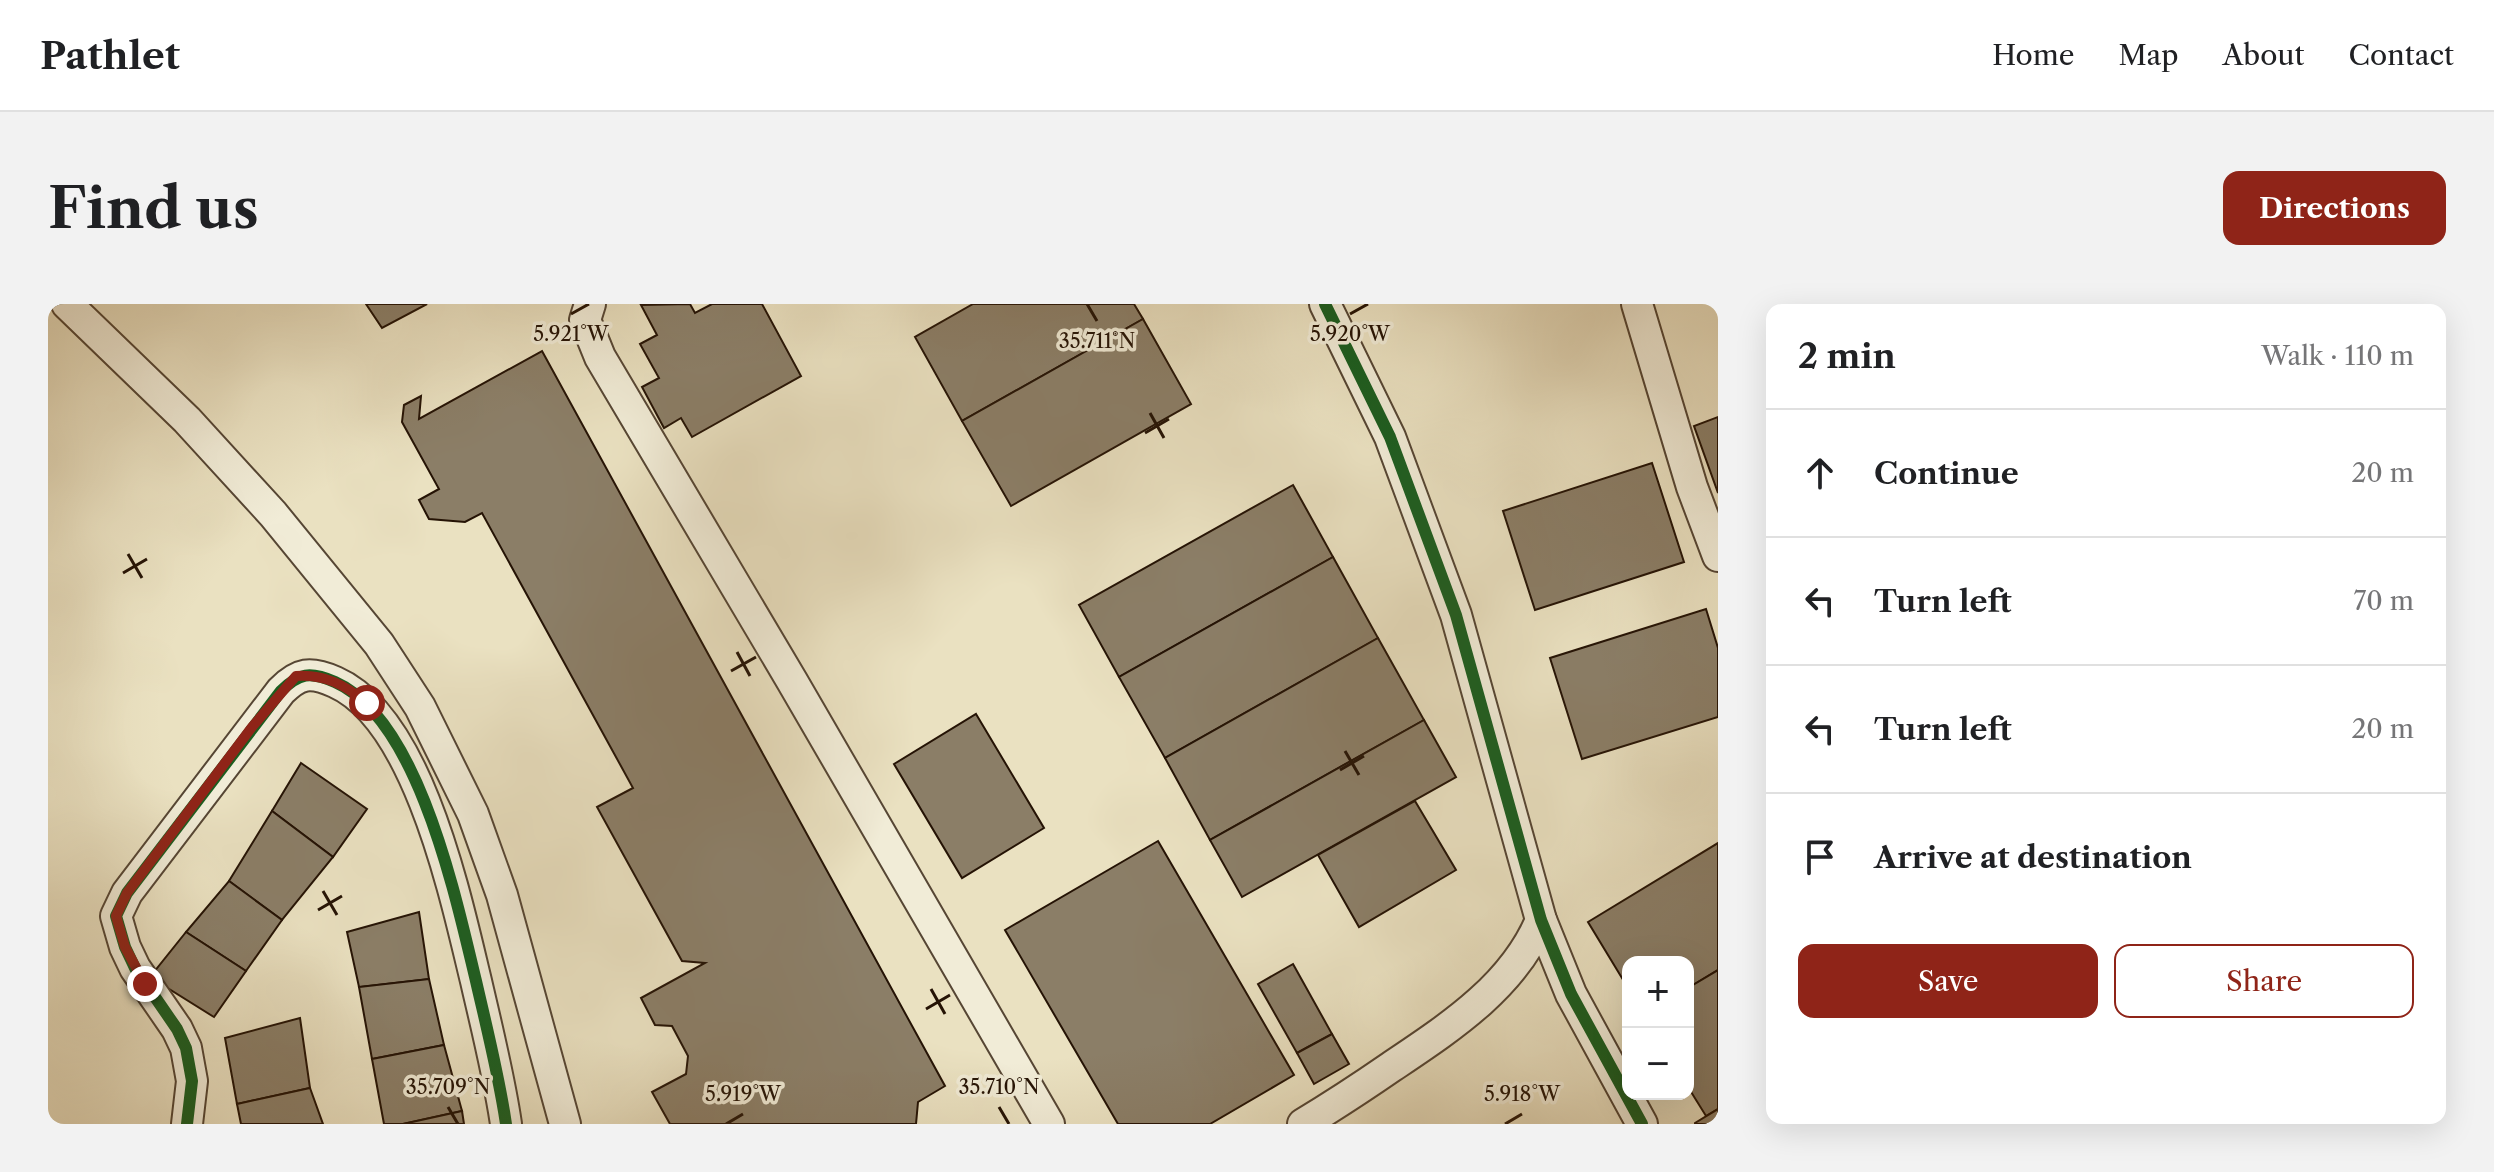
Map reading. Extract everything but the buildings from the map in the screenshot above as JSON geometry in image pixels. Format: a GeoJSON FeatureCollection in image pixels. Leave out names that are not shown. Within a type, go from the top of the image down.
{"type":"FeatureCollection","features":[{"type":"Feature","properties":{"kind":"street"},"geometry":{"type":"LineString","coordinates":[[67,304],[187,420],[273,514],[379,644],[420,707],[473,814],[502,895],[565,1124]]}},
{"type":"Feature","properties":{"kind":"street"},"geometry":{"type":"LineString","coordinates":[[590,304],[585,320],[600,357],[1049,1124]]}},
{"type":"Feature","properties":{"kind":"street"},"geometry":{"type":"LineString","coordinates":[[1325,304],[1390,437],[1456,615],[1541,920],[1571,994],[1642,1124]]}},
{"type":"Feature","properties":{"kind":"street"},"geometry":{"type":"LineString","coordinates":[[1637,304],[1692,487],[1718,556]]}},
{"type":"Feature","properties":{"kind":"street"},"geometry":{"type":"LineString","coordinates":[[187,1124],[192,1081],[186,1048],[177,1029],[135,968],[116,916],[127,893],[281,691],[296,676],[308,675],[340,684],[367,703],[403,755],[450,875],[501,1088],[506,1124]]}},
{"type":"Feature","properties":{"kind":"street"},"geometry":{"type":"LineString","coordinates":[[1303,1124],[1452,1027],[1519,960],[1541,920]]}},
{"type":"Feature","properties":{"kind":"cycle path"},"geometry":{"type":"LineString","coordinates":[[1325,304],[1390,437],[1456,615],[1541,920],[1571,994],[1642,1124]]}},
{"type":"Feature","properties":{"kind":"cycle path"},"geometry":{"type":"LineString","coordinates":[[187,1124],[192,1081],[186,1048],[177,1029],[135,968],[116,916],[127,893],[281,691],[299,677],[312,675],[335,682],[364,702],[390,733],[411,771],[445,860],[492,1052],[506,1124]]}},
{"type":"Feature","properties":{"kind":"route"},"geometry":{"type":"LineString","coordinates":[[145,984],[125,947],[116,916],[127,893],[252,727],[296,676],[320,676],[331,680],[350,689],[367,703]]}}]}
